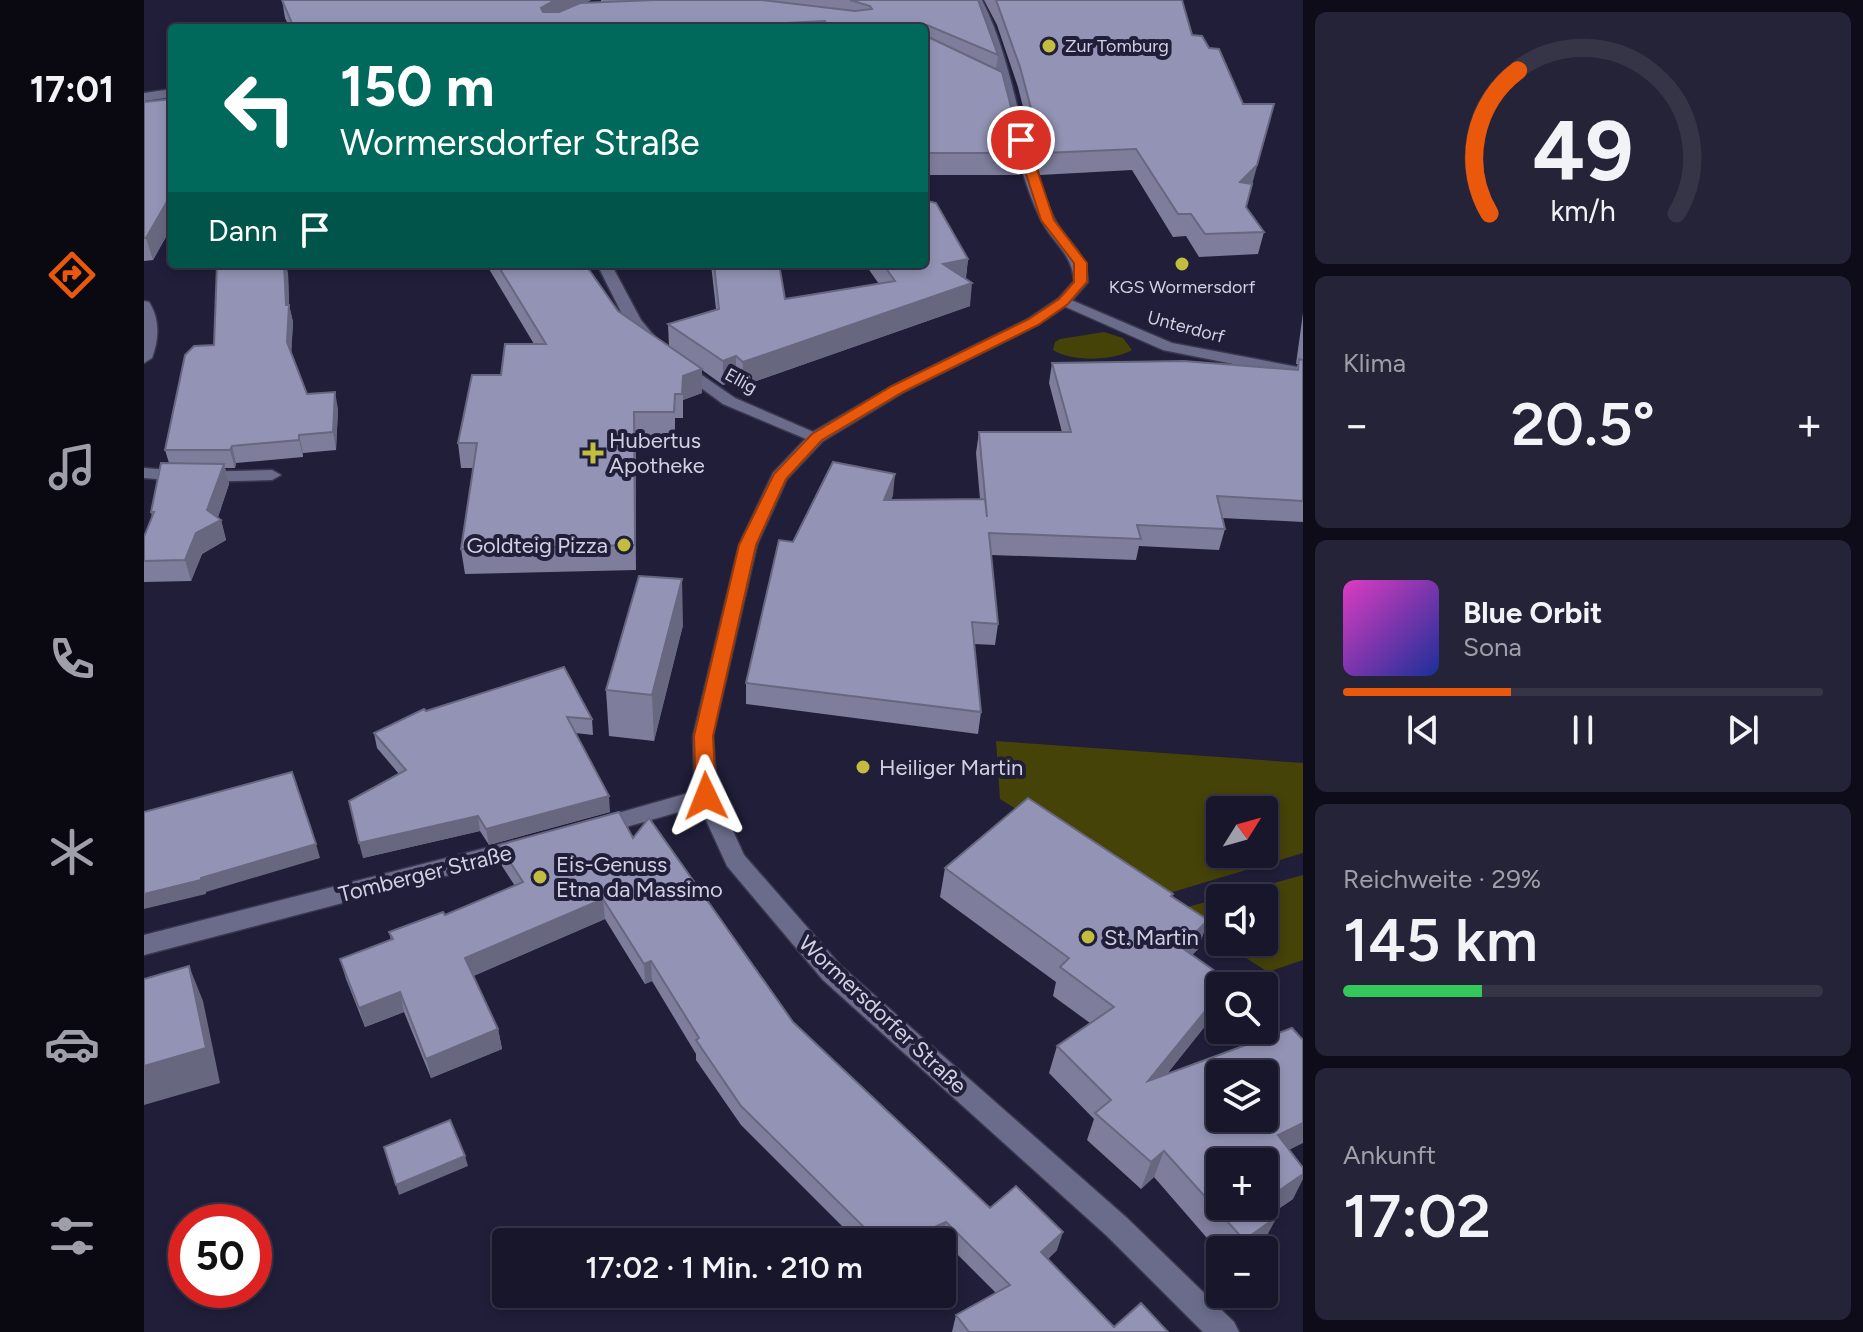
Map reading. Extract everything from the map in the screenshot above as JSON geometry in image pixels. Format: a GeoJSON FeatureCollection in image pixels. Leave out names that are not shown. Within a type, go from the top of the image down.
{"type":"FeatureCollection","features":[{"type":"Feature","properties":{"kind":"main road","name":"Wormersdorfer Straße"},"geometry":{"type":"LineString","coordinates":[[977,0],[993,27],[1003,86],[1048,220],[1081,263],[1081,282],[1064,301],[1033,322],[898,389],[817,437],[779,477],[748,545],[703,736],[706,796],[735,860],[832,973],[1117,1227],[1224,1332]]}},
{"type":"Feature","properties":{"kind":"main road"},"geometry":{"type":"LineString","coordinates":[[144,97],[168,94]]}},
{"type":"Feature","properties":{"kind":"main road","name":"Ellig"},"geometry":{"type":"LineString","coordinates":[[606,268],[634,322],[666,355],[729,401],[817,437]]}},
{"type":"Feature","properties":{"kind":"main road","name":"Unterdorf"},"geometry":{"type":"LineString","coordinates":[[1064,301],[1168,347],[1303,373]]}},
{"type":"Feature","properties":{"kind":"main road"},"geometry":{"type":"LineString","coordinates":[[144,305],[150,313],[148,351],[144,358]]}},
{"type":"Feature","properties":{"kind":"main road"},"geometry":{"type":"LineString","coordinates":[[144,473],[193,477],[272,475]]}},
{"type":"Feature","properties":{"kind":"main road"},"geometry":{"type":"LineString","coordinates":[[583,831],[706,796]]}},
{"type":"Feature","properties":{"kind":"main road","name":"Tomberger Straße"},"geometry":{"type":"LineString","coordinates":[[144,945],[553,839]]}},
{"type":"Feature","properties":{"kind":"shaded area"},"geometry":{"type":"Polygon","coordinates":[[[1104,332],[1123,338],[1132,350],[1092,359],[1070,357],[1053,350],[1055,342],[1060,339],[1104,332]]]}},
{"type":"Feature","properties":{"kind":"shaded area"},"geometry":{"type":"Polygon","coordinates":[[[996,741],[1303,763],[1303,853],[1278,860],[1278,796],[1206,796],[1206,868],[1253,868],[1156,897],[1000,799],[996,741]]]}},
{"type":"Feature","properties":{"kind":"shaded area"},"geometry":{"type":"Polygon","coordinates":[[[1303,875],[1303,960],[1268,972],[1243,956],[1278,956],[1278,884],[1271,884],[1303,875]]]}},
{"type":"Feature","properties":{"kind":"shaded area"},"geometry":{"type":"Polygon","coordinates":[[[1206,902],[1206,932],[1173,911],[1206,902]]]}},
{"type":"Feature","properties":{"kind":"building"},"geometry":{"type":"Polygon","coordinates":[[[282,0],[555,0],[541,8],[543,12],[559,12],[580,3],[654,0],[761,0],[855,11],[872,9],[850,0],[978,0],[998,55],[928,24],[827,24],[825,21],[769,24],[292,24],[282,0]]]}},
{"type":"Feature","properties":{"kind":"building"},"geometry":{"type":"Polygon","coordinates":[[[996,0],[1182,0],[1192,35],[1202,36],[1209,48],[1219,49],[1243,104],[1274,104],[1257,165],[1240,182],[1252,184],[1246,207],[1264,232],[1205,234],[1191,214],[1178,214],[1136,149],[1043,153],[1020,67],[996,0]]]}},
{"type":"Feature","properties":{"kind":"building"},"geometry":{"type":"Polygon","coordinates":[[[928,37],[1002,72],[1023,153],[928,153],[928,37]]]}},
{"type":"Feature","properties":{"kind":"building"},"geometry":{"type":"Polygon","coordinates":[[[168,99],[168,200],[146,238],[144,238],[144,102],[168,99]]]}},
{"type":"Feature","properties":{"kind":"building"},"geometry":{"type":"Polygon","coordinates":[[[928,201],[936,203],[968,259],[943,264],[972,283],[743,362],[736,356],[723,361],[668,324],[719,309],[714,268],[780,268],[785,299],[895,281],[886,268],[928,268],[928,201]]]}},
{"type":"Feature","properties":{"kind":"building"},"geometry":{"type":"Polygon","coordinates":[[[217,268],[284,268],[286,305],[289,305],[287,342],[307,394],[335,392],[333,432],[299,435],[299,440],[232,446],[230,450],[165,450],[185,355],[194,346],[214,345],[217,268]]]}},
{"type":"Feature","properties":{"kind":"building"},"geometry":{"type":"Polygon","coordinates":[[[499,268],[588,268],[618,311],[702,369],[683,376],[682,394],[675,394],[674,412],[634,412],[635,545],[461,549],[477,443],[458,443],[472,375],[501,375],[505,344],[546,344],[499,268]]]}},
{"type":"Feature","properties":{"kind":"building"},"geometry":{"type":"Polygon","coordinates":[[[1299,359],[1303,360],[1303,501],[1217,496],[1225,529],[1137,525],[1141,539],[989,533],[998,624],[972,622],[981,712],[746,683],[779,540],[793,542],[833,462],[895,474],[884,500],[985,499],[987,517],[979,432],[1071,432],[1052,363],[1184,361],[1298,370],[1299,359]]]}},
{"type":"Feature","properties":{"kind":"building"},"geometry":{"type":"Polygon","coordinates":[[[161,463],[224,464],[207,510],[221,520],[196,533],[185,560],[144,561],[144,537],[154,512],[151,512],[161,463]]]}},
{"type":"Feature","properties":{"kind":"building"},"geometry":{"type":"Polygon","coordinates":[[[639,576],[682,579],[652,695],[606,690],[639,576]]]}},
{"type":"Feature","properties":{"kind":"building"},"geometry":{"type":"Polygon","coordinates":[[[564,667],[592,719],[567,717],[609,796],[486,829],[478,816],[359,843],[349,801],[406,770],[374,733],[424,709],[426,711],[564,667]]]}},
{"type":"Feature","properties":{"kind":"building"},"geometry":{"type":"Polygon","coordinates":[[[292,772],[316,844],[201,880],[144,894],[144,812],[292,772]]]}},
{"type":"Feature","properties":{"kind":"building"},"geometry":{"type":"Polygon","coordinates":[[[1028,798],[1206,919],[1181,947],[1216,972],[1206,972],[1206,1010],[1148,1081],[1249,1044],[1278,1044],[1278,1033],[1292,1028],[1303,1040],[1303,1123],[1278,1135],[1303,1168],[1303,1174],[1278,1191],[1278,1148],[1206,1148],[1206,1198],[1164,1151],[1151,1162],[1095,1113],[1111,1100],[1057,1046],[1114,1007],[1060,967],[1069,958],[945,868],[1028,798]]]}},
{"type":"Feature","properties":{"kind":"building"},"geometry":{"type":"Polygon","coordinates":[[[619,812],[633,838],[649,818],[793,1022],[990,1208],[1016,1186],[1063,1232],[1041,1252],[1114,1327],[1141,1303],[1168,1332],[969,1332],[956,1315],[1010,1285],[956,1232],[956,1228],[946,1222],[932,1228],[865,1228],[741,1106],[696,1040],[699,1038],[651,961],[644,964],[603,899],[465,958],[498,1029],[426,1059],[400,992],[359,1008],[340,959],[393,939],[389,932],[443,912],[445,915],[523,882],[499,845],[619,812]]]}},
{"type":"Feature","properties":{"kind":"building"},"geometry":{"type":"Polygon","coordinates":[[[189,966],[206,1048],[144,1066],[144,979],[189,966]]]}},
{"type":"Feature","properties":{"kind":"building"},"geometry":{"type":"Polygon","coordinates":[[[450,1120],[465,1156],[396,1185],[384,1147],[450,1120]]]}},
{"type":"Feature","properties":{"kind":"building"},"geometry":{"type":"Polygon","coordinates":[[[1226,1220],[1273,1220],[1250,1236],[1240,1236],[1226,1220]]]}},
{"type":"Feature","properties":{"kind":"place","name":"Zur Tomburg"},"geometry":{"type":"Point","coordinates":[1049,46]}},
{"type":"Feature","properties":{"kind":"place","name":"KGS Wormersdorf"},"geometry":{"type":"Point","coordinates":[1182,264]}},
{"type":"Feature","properties":{"kind":"place","name":"Hubertus Apotheke"},"geometry":{"type":"Point","coordinates":[593,453]}},
{"type":"Feature","properties":{"kind":"place","name":"Goldteig Pizza"},"geometry":{"type":"Point","coordinates":[624,545]}},
{"type":"Feature","properties":{"kind":"place","name":"Heiliger Martin"},"geometry":{"type":"Point","coordinates":[863,767]}},
{"type":"Feature","properties":{"kind":"place","name":"Eis-Genuss Etna da Massimo"},"geometry":{"type":"Point","coordinates":[540,877]}},
{"type":"Feature","properties":{"kind":"place","name":"St. Martin"},"geometry":{"type":"Point","coordinates":[1088,937]}},
{"type":"Feature","properties":{"kind":"route"},"geometry":{"type":"LineString","coordinates":[[706,796],[703,736],[748,545],[779,477],[817,437],[898,389],[1033,322],[1064,301],[1081,282],[1081,263],[1048,220],[1021,140]]}}]}
